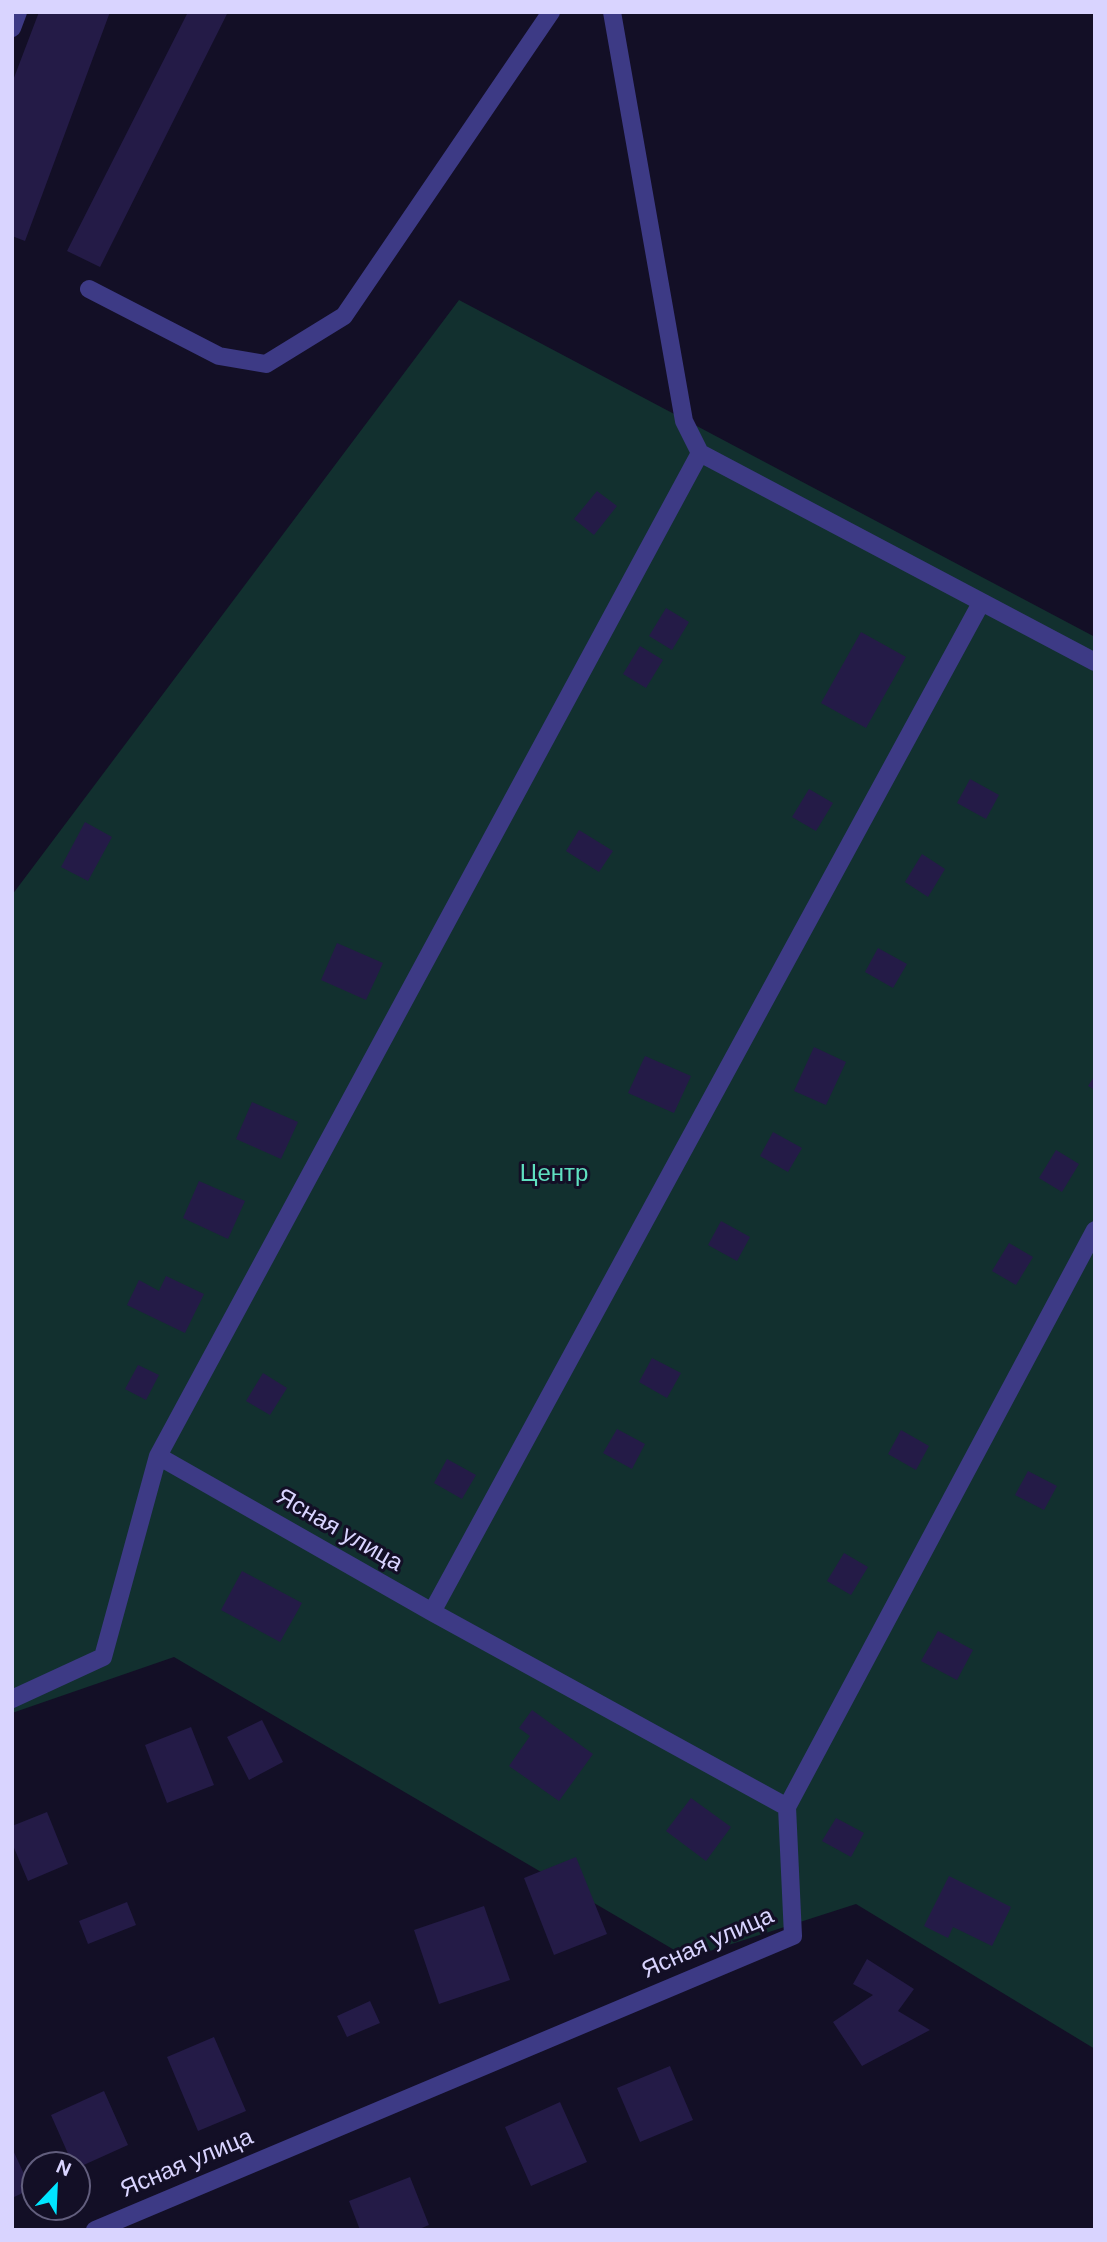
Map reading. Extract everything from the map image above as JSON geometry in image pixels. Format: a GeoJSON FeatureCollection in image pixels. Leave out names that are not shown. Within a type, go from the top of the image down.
{"type":"FeatureCollection","features":[{"type":"Feature","properties":{"kind":"street"},"geometry":{"type":"LineString","coordinates":[[12,28],[18,12]]}},
{"type":"Feature","properties":{"kind":"street"},"geometry":{"type":"LineString","coordinates":[[89,289],[219,356],[266,364],[344,316],[551,12]]}},
{"type":"Feature","properties":{"kind":"street"},"geometry":{"type":"LineString","coordinates":[[612,12],[684,422],[700,453],[1095,663]]}},
{"type":"Feature","properties":{"kind":"street"},"geometry":{"type":"LineString","coordinates":[[12,1699],[103,1657],[158,1456],[700,453]]}},
{"type":"Feature","properties":{"kind":"street"},"geometry":{"type":"LineString","coordinates":[[432,1612],[981,603]]}},
{"type":"Feature","properties":{"kind":"street"},"geometry":{"type":"LineString","coordinates":[[787,1807],[1095,1230]]}},
{"type":"Feature","properties":{"kind":"street","name":"Ясная улица"},"geometry":{"type":"LineString","coordinates":[[95,2230],[793,1936],[787,1807],[432,1612],[158,1456]]}},
{"type":"Feature","properties":{"kind":"green space","name":"Центр"},"geometry":{"type":"Polygon","coordinates":[[[459,300],[1095,637],[1095,2049],[856,1904],[688,1958],[174,1657],[12,1713],[12,895],[459,300]]]}},
{"type":"Feature","properties":{"kind":"building"},"geometry":{"type":"Polygon","coordinates":[[[39,12],[110,12],[25,241],[12,236],[12,83],[39,12]]]}},
{"type":"Feature","properties":{"kind":"building"},"geometry":{"type":"Polygon","coordinates":[[[188,12],[228,12],[100,267],[67,251],[188,12]]]}},
{"type":"Feature","properties":{"kind":"building"},"geometry":{"type":"Polygon","coordinates":[[[597,491],[617,506],[594,535],[574,519],[597,491]]]}},
{"type":"Feature","properties":{"kind":"building"},"geometry":{"type":"Polygon","coordinates":[[[666,608],[689,622],[672,650],[649,636],[666,608]]]}},
{"type":"Feature","properties":{"kind":"building"},"geometry":{"type":"Polygon","coordinates":[[[861,632],[906,657],[866,728],[821,703],[861,632]]]}},
{"type":"Feature","properties":{"kind":"building"},"geometry":{"type":"Polygon","coordinates":[[[640,646],[663,660],[646,688],[623,674],[640,646]]]}},
{"type":"Feature","properties":{"kind":"building"},"geometry":{"type":"Polygon","coordinates":[[[970,779],[999,795],[986,819],[957,803],[970,779]]]}},
{"type":"Feature","properties":{"kind":"building"},"geometry":{"type":"Polygon","coordinates":[[[809,789],[833,803],[816,831],[792,817],[809,789]]]}},
{"type":"Feature","properties":{"kind":"building"},"geometry":{"type":"Polygon","coordinates":[[[85,822],[112,837],[88,881],[61,867],[85,822]]]}},
{"type":"Feature","properties":{"kind":"building"},"geometry":{"type":"Polygon","coordinates":[[[579,830],[613,851],[599,872],[566,851],[579,830]]]}},
{"type":"Feature","properties":{"kind":"building"},"geometry":{"type":"Polygon","coordinates":[[[922,854],[945,869],[928,897],[905,882],[922,854]]]}},
{"type":"Feature","properties":{"kind":"building"},"geometry":{"type":"Polygon","coordinates":[[[337,943],[383,963],[366,1000],[321,980],[337,943]]]}},
{"type":"Feature","properties":{"kind":"building"},"geometry":{"type":"Polygon","coordinates":[[[878,948],[907,964],[893,988],[865,972],[878,948]]]}},
{"type":"Feature","properties":{"kind":"building"},"geometry":{"type":"Polygon","coordinates":[[[814,1047],[846,1062],[826,1105],[794,1091],[814,1047]]]}},
{"type":"Feature","properties":{"kind":"building"},"geometry":{"type":"Polygon","coordinates":[[[645,1056],[691,1076],[674,1113],[628,1093],[645,1056]]]}},
{"type":"Feature","properties":{"kind":"building"},"geometry":{"type":"Polygon","coordinates":[[[1095,1075],[1095,1090],[1088,1086],[1095,1075]]]}},
{"type":"Feature","properties":{"kind":"building"},"geometry":{"type":"Polygon","coordinates":[[[252,1102],[298,1122],[281,1159],[236,1139],[252,1102]]]}},
{"type":"Feature","properties":{"kind":"building"},"geometry":{"type":"Polygon","coordinates":[[[773,1132],[802,1148],[788,1172],[760,1156],[773,1132]]]}},
{"type":"Feature","properties":{"kind":"building"},"geometry":{"type":"Polygon","coordinates":[[[1056,1150],[1079,1164],[1062,1192],[1039,1178],[1056,1150]]]}},
{"type":"Feature","properties":{"kind":"building"},"geometry":{"type":"Polygon","coordinates":[[[199,1181],[245,1201],[228,1239],[183,1218],[199,1181]]]}},
{"type":"Feature","properties":{"kind":"building"},"geometry":{"type":"Polygon","coordinates":[[[721,1221],[750,1237],[737,1261],[708,1245],[721,1221]]]}},
{"type":"Feature","properties":{"kind":"building"},"geometry":{"type":"Polygon","coordinates":[[[1009,1243],[1033,1257],[1016,1285],[992,1271],[1009,1243]]]}},
{"type":"Feature","properties":{"kind":"building"},"geometry":{"type":"Polygon","coordinates":[[[166,1276],[204,1294],[185,1333],[127,1305],[139,1280],[159,1291],[166,1276]]]}},
{"type":"Feature","properties":{"kind":"building"},"geometry":{"type":"Polygon","coordinates":[[[652,1358],[681,1373],[667,1398],[639,1382],[652,1358]]]}},
{"type":"Feature","properties":{"kind":"building"},"geometry":{"type":"Polygon","coordinates":[[[138,1365],[159,1375],[146,1400],[125,1389],[138,1365]]]}},
{"type":"Feature","properties":{"kind":"building"},"geometry":{"type":"Polygon","coordinates":[[[263,1373],[287,1388],[270,1415],[246,1401],[263,1373]]]}},
{"type":"Feature","properties":{"kind":"building"},"geometry":{"type":"Polygon","coordinates":[[[617,1429],[645,1444],[632,1469],[603,1453],[617,1429]]]}},
{"type":"Feature","properties":{"kind":"building"},"geometry":{"type":"Polygon","coordinates":[[[901,1430],[929,1446],[916,1470],[888,1454],[901,1430]]]}},
{"type":"Feature","properties":{"kind":"building"},"geometry":{"type":"Polygon","coordinates":[[[447,1459],[476,1475],[462,1499],[434,1483],[447,1459]]]}},
{"type":"Feature","properties":{"kind":"building"},"geometry":{"type":"Polygon","coordinates":[[[1028,1471],[1057,1486],[1044,1510],[1015,1495],[1028,1471]]]}},
{"type":"Feature","properties":{"kind":"building"},"geometry":{"type":"Polygon","coordinates":[[[844,1553],[868,1567],[851,1595],[827,1581],[844,1553]]]}},
{"type":"Feature","properties":{"kind":"building"},"geometry":{"type":"Polygon","coordinates":[[[242,1571],[302,1603],[280,1642],[221,1610],[242,1571]]]}},
{"type":"Feature","properties":{"kind":"building"},"geometry":{"type":"Polygon","coordinates":[[[938,1631],[973,1650],[957,1680],[921,1661],[938,1631]]]}},
{"type":"Feature","properties":{"kind":"building"},"geometry":{"type":"Polygon","coordinates":[[[532,1710],[593,1754],[559,1801],[509,1766],[530,1736],[519,1728],[532,1710]]]}},
{"type":"Feature","properties":{"kind":"building"},"geometry":{"type":"Polygon","coordinates":[[[262,1720],[283,1762],[249,1780],[227,1737],[262,1720]]]}},
{"type":"Feature","properties":{"kind":"building"},"geometry":{"type":"Polygon","coordinates":[[[191,1727],[214,1785],[167,1803],[145,1745],[191,1727]]]}},
{"type":"Feature","properties":{"kind":"building"},"geometry":{"type":"Polygon","coordinates":[[[691,1798],[731,1827],[706,1861],[666,1831],[691,1798]]]}},
{"type":"Feature","properties":{"kind":"building"},"geometry":{"type":"Polygon","coordinates":[[[47,1812],[68,1864],[28,1881],[12,1843],[12,1826],[47,1812]]]}},
{"type":"Feature","properties":{"kind":"building"},"geometry":{"type":"Polygon","coordinates":[[[836,1818],[864,1833],[851,1857],[822,1841],[836,1818]]]}},
{"type":"Feature","properties":{"kind":"building"},"geometry":{"type":"Polygon","coordinates":[[[576,1857],[607,1934],[554,1955],[524,1878],[576,1857]]]}},
{"type":"Feature","properties":{"kind":"building"},"geometry":{"type":"Polygon","coordinates":[[[949,1876],[1011,1907],[992,1946],[953,1927],[948,1938],[924,1926],[949,1876]]]}},
{"type":"Feature","properties":{"kind":"building"},"geometry":{"type":"Polygon","coordinates":[[[127,1902],[136,1925],[88,1944],[79,1921],[127,1902]]]}},
{"type":"Feature","properties":{"kind":"building"},"geometry":{"type":"Polygon","coordinates":[[[484,1906],[510,1980],[439,2004],[414,1930],[484,1906]]]}},
{"type":"Feature","properties":{"kind":"building"},"geometry":{"type":"Polygon","coordinates":[[[867,1959],[914,1989],[898,2011],[930,2030],[862,2066],[833,2022],[873,1995],[853,1984],[867,1959]]]}},
{"type":"Feature","properties":{"kind":"building"},"geometry":{"type":"Polygon","coordinates":[[[370,2001],[380,2023],[347,2037],[337,2016],[370,2001]]]}},
{"type":"Feature","properties":{"kind":"building"},"geometry":{"type":"Polygon","coordinates":[[[214,2037],[246,2111],[198,2131],[167,2057],[214,2037]]]}},
{"type":"Feature","properties":{"kind":"building"},"geometry":{"type":"Polygon","coordinates":[[[670,2066],[693,2120],[640,2142],[617,2088],[670,2066]]]}},
{"type":"Feature","properties":{"kind":"building"},"geometry":{"type":"Polygon","coordinates":[[[104,2091],[128,2145],[91,2162],[91,2151],[67,2151],[51,2115],[104,2091]]]}},
{"type":"Feature","properties":{"kind":"building"},"geometry":{"type":"Polygon","coordinates":[[[560,2102],[587,2162],[531,2186],[505,2127],[560,2102]]]}},
{"type":"Feature","properties":{"kind":"building"},"geometry":{"type":"Polygon","coordinates":[[[12,2148],[21,2167],[21,2194],[12,2198],[12,2148]]]}},
{"type":"Feature","properties":{"kind":"building"},"geometry":{"type":"Polygon","coordinates":[[[410,2177],[429,2225],[417,2230],[360,2230],[349,2201],[410,2177]]]}}]}
